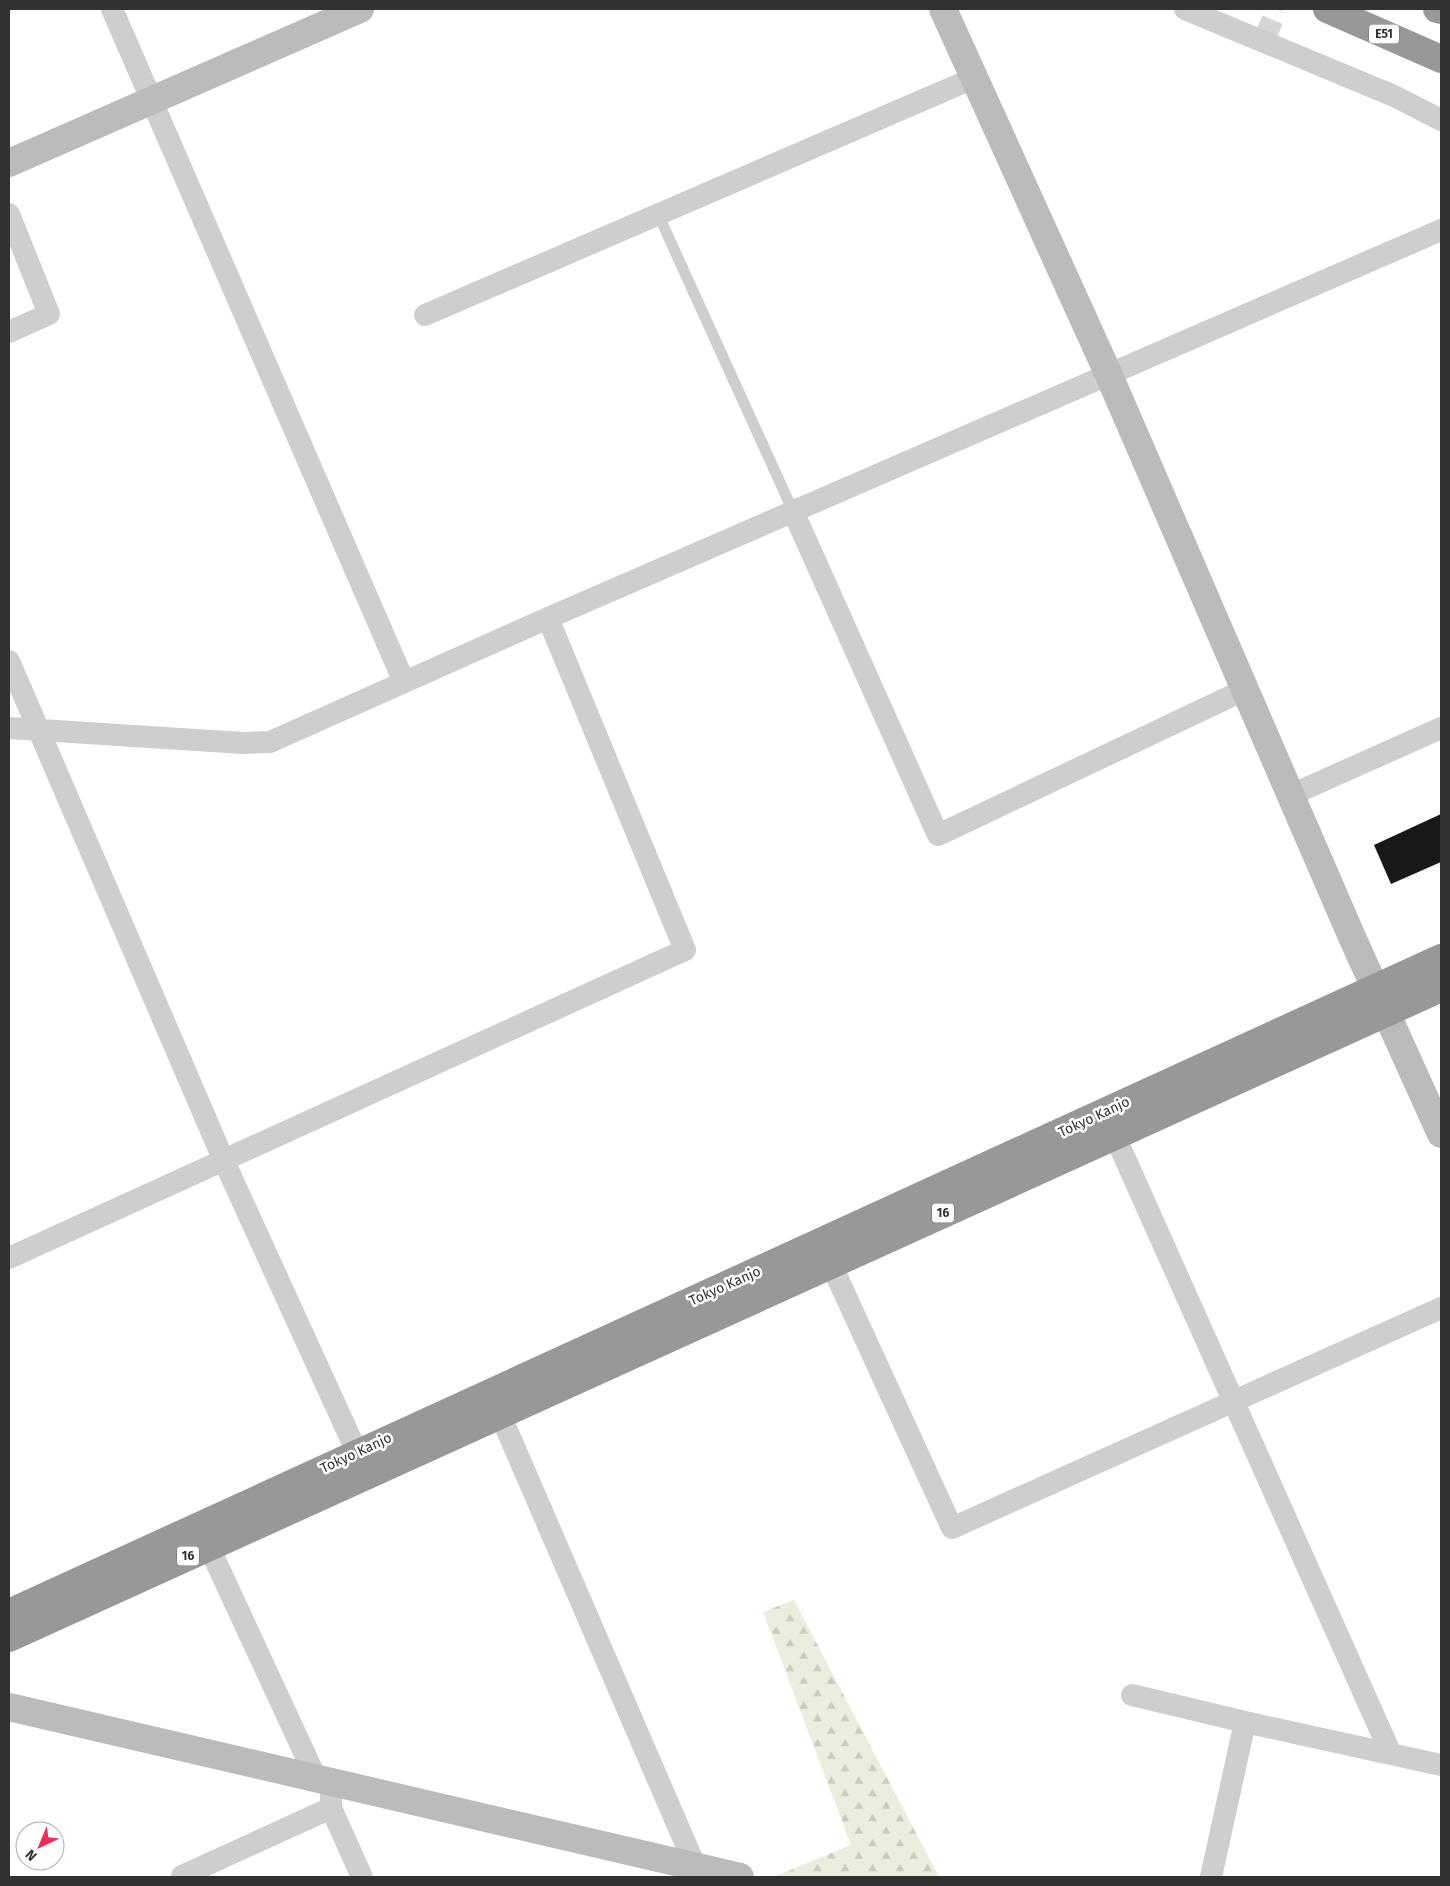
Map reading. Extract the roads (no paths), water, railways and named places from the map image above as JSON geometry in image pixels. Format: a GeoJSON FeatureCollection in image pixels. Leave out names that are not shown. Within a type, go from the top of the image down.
{"type":"FeatureCollection","features":[{"type":"Feature","properties":{"kind":"highway","name":"E51"},"geometry":{"type":"LineString","coordinates":[[1327,9],[1441,59]]}},
{"type":"Feature","properties":{"kind":"highway"},"geometry":{"type":"LineString","coordinates":[[1437,9],[1441,10]]}},
{"type":"Feature","properties":{"kind":"highway","name":"Tokyo Kanjo"},"geometry":{"type":"LineString","coordinates":[[9,1612],[362,1463],[876,1218],[1441,958]]}},
{"type":"Feature","properties":{"kind":"highway","name":"Tokyo Kanjo"},"geometry":{"type":"LineString","coordinates":[[9,1638],[209,1547],[362,1463],[500,1414],[1441,988]]}},
{"type":"Feature","properties":{"kind":"street"},"geometry":{"type":"LineString","coordinates":[[112,9],[404,682]]}},
{"type":"Feature","properties":{"kind":"street"},"geometry":{"type":"LineString","coordinates":[[9,163],[360,9]]}},
{"type":"Feature","properties":{"kind":"street"},"geometry":{"type":"LineString","coordinates":[[943,9],[1108,373],[1244,690],[1441,1134]]}},
{"type":"Feature","properties":{"kind":"street"},"geometry":{"type":"LineString","coordinates":[[1185,9],[1264,40],[1394,96],[1441,120]]}},
{"type":"Feature","properties":{"kind":"street"},"geometry":{"type":"LineString","coordinates":[[425,315],[974,78]]}},
{"type":"Feature","properties":{"kind":"street"},"geometry":{"type":"LineString","coordinates":[[9,214],[49,314],[9,332]]}},
{"type":"Feature","properties":{"kind":"street"},"geometry":{"type":"LineString","coordinates":[[9,728],[243,743],[270,742],[1108,373],[1441,230]]}},
{"type":"Feature","properties":{"kind":"street"},"geometry":{"type":"LineString","coordinates":[[793,511],[938,835],[1244,690]]}},
{"type":"Feature","properties":{"kind":"street"},"geometry":{"type":"LineString","coordinates":[[9,1258],[685,950],[548,618]]}},
{"type":"Feature","properties":{"kind":"street"},"geometry":{"type":"LineString","coordinates":[[9,661],[224,1161],[362,1463]]}},
{"type":"Feature","properties":{"kind":"street"},"geometry":{"type":"LineString","coordinates":[[1291,795],[1441,728]]}},
{"type":"Feature","properties":{"kind":"street"},"geometry":{"type":"LineString","coordinates":[[1115,1136],[1391,1754]]}},
{"type":"Feature","properties":{"kind":"street"},"geometry":{"type":"LineString","coordinates":[[831,1264],[952,1528],[1441,1308]]}},
{"type":"Feature","properties":{"kind":"street"},"geometry":{"type":"LineString","coordinates":[[500,1414],[697,1872]]}},
{"type":"Feature","properties":{"kind":"street"},"geometry":{"type":"LineString","coordinates":[[209,1547],[324,1780],[331,1808],[362,1877]]}},
{"type":"Feature","properties":{"kind":"street"},"geometry":{"type":"LineString","coordinates":[[1132,1695],[1441,1765]]}},
{"type":"Feature","properties":{"kind":"street"},"geometry":{"type":"LineString","coordinates":[[9,1707],[324,1780],[697,1872],[740,1877]]}},
{"type":"Feature","properties":{"kind":"street"},"geometry":{"type":"LineString","coordinates":[[1211,1877],[1245,1722]]}},
{"type":"Feature","properties":{"kind":"street"},"geometry":{"type":"LineString","coordinates":[[182,1876],[331,1808]]}},
{"type":"Feature","properties":{"kind":"lane"},"geometry":{"type":"LineString","coordinates":[[658,214],[793,511]]}},
{"type":"Feature","properties":{"kind":"tunnel"},"geometry":{"type":"LineString","coordinates":[[1264,40],[1277,9]]}}]}
